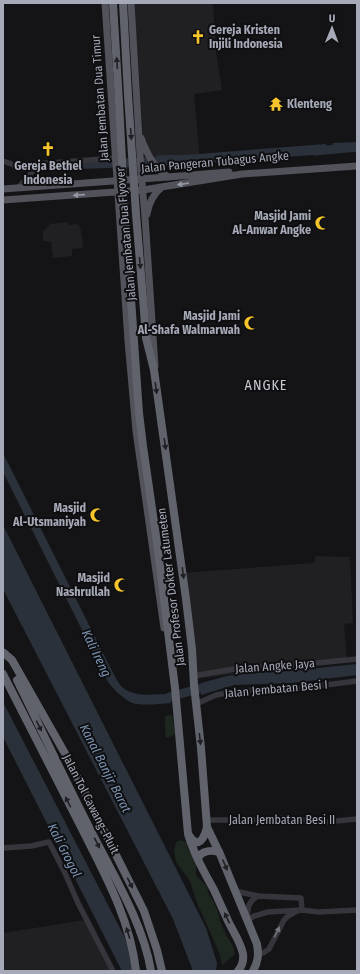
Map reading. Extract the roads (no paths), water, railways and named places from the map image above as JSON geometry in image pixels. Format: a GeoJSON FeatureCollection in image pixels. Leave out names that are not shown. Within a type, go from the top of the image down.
{"type":"FeatureCollection","features":[{"type":"Feature","properties":{"kind":"highway","name":"Jalan Jembatan Dua Flyover"},"geometry":{"type":"LineString","coordinates":[[113,3],[124,200],[134,337]]}},
{"type":"Feature","properties":{"kind":"highway","name":"Jalan Jembatan Dua Flyover"},"geometry":{"type":"LineString","coordinates":[[123,3],[136,214],[146,338],[154,370]]}},
{"type":"Feature","properties":{"kind":"highway","name":"Jalan Profesor Dokter Latumeten"},"geometry":{"type":"LineString","coordinates":[[134,337],[139,413],[158,550],[179,732],[188,834],[192,848],[199,863],[240,944],[243,954],[243,961],[238,971]]}},
{"type":"Feature","properties":{"kind":"highway","name":"Jalan Profesor Dokter Latumeten"},"geometry":{"type":"LineString","coordinates":[[154,370],[183,569],[192,649],[193,676],[207,823],[257,944],[258,954],[255,969]]}},
{"type":"Feature","properties":{"kind":"highway"},"geometry":{"type":"LineString","coordinates":[[4,652],[12,660],[67,757],[144,912],[162,970]]}},
{"type":"Feature","properties":{"kind":"highway","name":"Jalan Tol Cawang–Pluit"},"geometry":{"type":"LineString","coordinates":[[4,652],[77,804],[123,893],[142,938],[150,971]]}},
{"type":"Feature","properties":{"kind":"highway","name":"Jalan Tol Cawang–Pluit"},"geometry":{"type":"LineString","coordinates":[[3,674],[108,882],[132,944],[136,971]]}},
{"type":"Feature","properties":{"kind":"highway"},"geometry":{"type":"LineString","coordinates":[[188,834],[193,840],[198,842],[205,836],[207,823]]}},
{"type":"Feature","properties":{"kind":"highway"},"geometry":{"type":"LineString","coordinates":[[199,863],[198,857],[200,854],[209,850],[219,852]]}},
{"type":"Feature","properties":{"kind":"main road","name":"Jalan Jembatan Dua Timur"},"geometry":{"type":"LineString","coordinates":[[105,3],[118,192]]}},
{"type":"Feature","properties":{"kind":"main road"},"geometry":{"type":"LineString","coordinates":[[131,3],[143,190]]}},
{"type":"Feature","properties":{"kind":"main road"},"geometry":{"type":"LineString","coordinates":[[139,130],[148,153],[158,168],[168,177]]}},
{"type":"Feature","properties":{"kind":"main road","name":"Jalan Pangeran Tubagus Angke"},"geometry":{"type":"LineString","coordinates":[[3,189],[20,185],[116,178],[142,179],[357,161]]}},
{"type":"Feature","properties":{"kind":"main road","name":"Jalan Pangeran Tubagus Angke"},"geometry":{"type":"LineString","coordinates":[[3,200],[143,190],[242,174],[357,166]]}},
{"type":"Feature","properties":{"kind":"main road"},"geometry":{"type":"LineString","coordinates":[[145,220],[152,198],[162,187]]}},
{"type":"Feature","properties":{"kind":"main road","name":"Jalan Profesor Dokter Latumeten"},"geometry":{"type":"LineString","coordinates":[[143,190],[155,363],[154,370]]}},
{"type":"Feature","properties":{"kind":"main road","name":"Jalan Profesor Dokter Latumeten"},"geometry":{"type":"LineString","coordinates":[[118,192],[128,341],[136,431],[173,689]]}},
{"type":"Feature","properties":{"kind":"main road"},"geometry":{"type":"LineString","coordinates":[[120,219],[128,209],[132,209],[139,211],[145,220]]}},
{"type":"Feature","properties":{"kind":"street"},"geometry":{"type":"LineString","coordinates":[[3,161],[14,165],[38,165],[115,160]]}},
{"type":"Feature","properties":{"kind":"street"},"geometry":{"type":"LineString","coordinates":[[20,185],[38,165]]}},
{"type":"Feature","properties":{"kind":"street","name":"Jalan Angke Jaya"},"geometry":{"type":"LineString","coordinates":[[193,676],[234,669],[357,659]]}},
{"type":"Feature","properties":{"kind":"street","name":"Jalan Jembatan Besi I"},"geometry":{"type":"LineString","coordinates":[[196,702],[236,691],[302,688],[357,681]]}},
{"type":"Feature","properties":{"kind":"street","name":"Jalan Jembatan Besi II"},"geometry":{"type":"LineString","coordinates":[[207,823],[287,818],[326,822],[357,819]]}},
{"type":"Feature","properties":{"kind":"street"},"geometry":{"type":"LineString","coordinates":[[3,848],[31,846],[49,842],[113,971]]}},
{"type":"Feature","properties":{"kind":"street"},"geometry":{"type":"LineString","coordinates":[[235,891],[258,896],[301,898],[300,911]]}},
{"type":"Feature","properties":{"kind":"street"},"geometry":{"type":"LineString","coordinates":[[247,920],[250,902],[258,896]]}},
{"type":"Feature","properties":{"kind":"street"},"geometry":{"type":"LineString","coordinates":[[247,920],[264,913],[357,910]]}},
{"type":"Feature","properties":{"kind":"street"},"geometry":{"type":"LineString","coordinates":[[258,954],[269,949],[284,920],[288,916],[300,911]]}},
{"type":"Feature","properties":{"kind":"water"},"geometry":{"type":"Polygon","coordinates":[[[357,142],[357,151],[333,153],[333,143],[357,142]]]}},
{"type":"Feature","properties":{"kind":"water"},"geometry":{"type":"Polygon","coordinates":[[[326,144],[327,154],[163,166],[156,155],[184,155],[326,144]]]}},
{"type":"Feature","properties":{"kind":"water"},"geometry":{"type":"Polygon","coordinates":[[[3,453],[119,684],[133,693],[152,695],[170,694],[171,703],[146,705],[132,703],[119,694],[108,682],[3,472],[3,453]]]}},
{"type":"Feature","properties":{"kind":"water","name":"Kanal Banjir Barat"},"geometry":{"type":"Polygon","coordinates":[[[3,525],[206,928],[217,963],[216,971],[193,971],[173,919],[3,589],[3,525]]]}},
{"type":"Feature","properties":{"kind":"water"},"geometry":{"type":"Polygon","coordinates":[[[357,664],[357,675],[292,683],[234,685],[201,695],[201,683],[227,676],[357,664]]]}},
{"type":"Feature","properties":{"kind":"water","name":"Kali Grogol"},"geometry":{"type":"Polygon","coordinates":[[[3,702],[124,936],[140,971],[122,971],[3,737],[3,702]]]}},
{"type":"Feature","properties":{"kind":"waterway"},"geometry":{"type":"LineString","coordinates":[[315,151],[357,147]]}},
{"type":"Feature","properties":{"kind":"waterway"},"geometry":{"type":"LineString","coordinates":[[17,167],[172,161]]}},
{"type":"Feature","properties":{"kind":"waterway","name":"Kali Ireng"},"geometry":{"type":"LineString","coordinates":[[169,697],[213,685]]}},
{"type":"Feature","properties":{"kind":"place","name":"Gereja Kristen Injili Indonesia"},"geometry":{"type":"Point","coordinates":[198,37]}},
{"type":"Feature","properties":{"kind":"place","name":"Klenteng"},"geometry":{"type":"Point","coordinates":[276,104]}},
{"type":"Feature","properties":{"kind":"place","name":"Gereja Bethel Indonesia"},"geometry":{"type":"Point","coordinates":[48,149]}},
{"type":"Feature","properties":{"kind":"place","name":"Masjid Jami Al-Anwar Angke"},"geometry":{"type":"Point","coordinates":[322,223]}},
{"type":"Feature","properties":{"kind":"place","name":"Masjid Jami Al-Shafa Walmarwah"},"geometry":{"type":"Point","coordinates":[251,323]}},
{"type":"Feature","properties":{"kind":"place","name":"Masjid Al-Utsmaniyah"},"geometry":{"type":"Point","coordinates":[97,515]}},
{"type":"Feature","properties":{"kind":"place","name":"Masjid Nashrullah"},"geometry":{"type":"Point","coordinates":[121,585]}},
{"type":"Feature","properties":{"kind":"district","name":"ANGKE"},"geometry":{"type":"Point","coordinates":[266,385]}}]}
